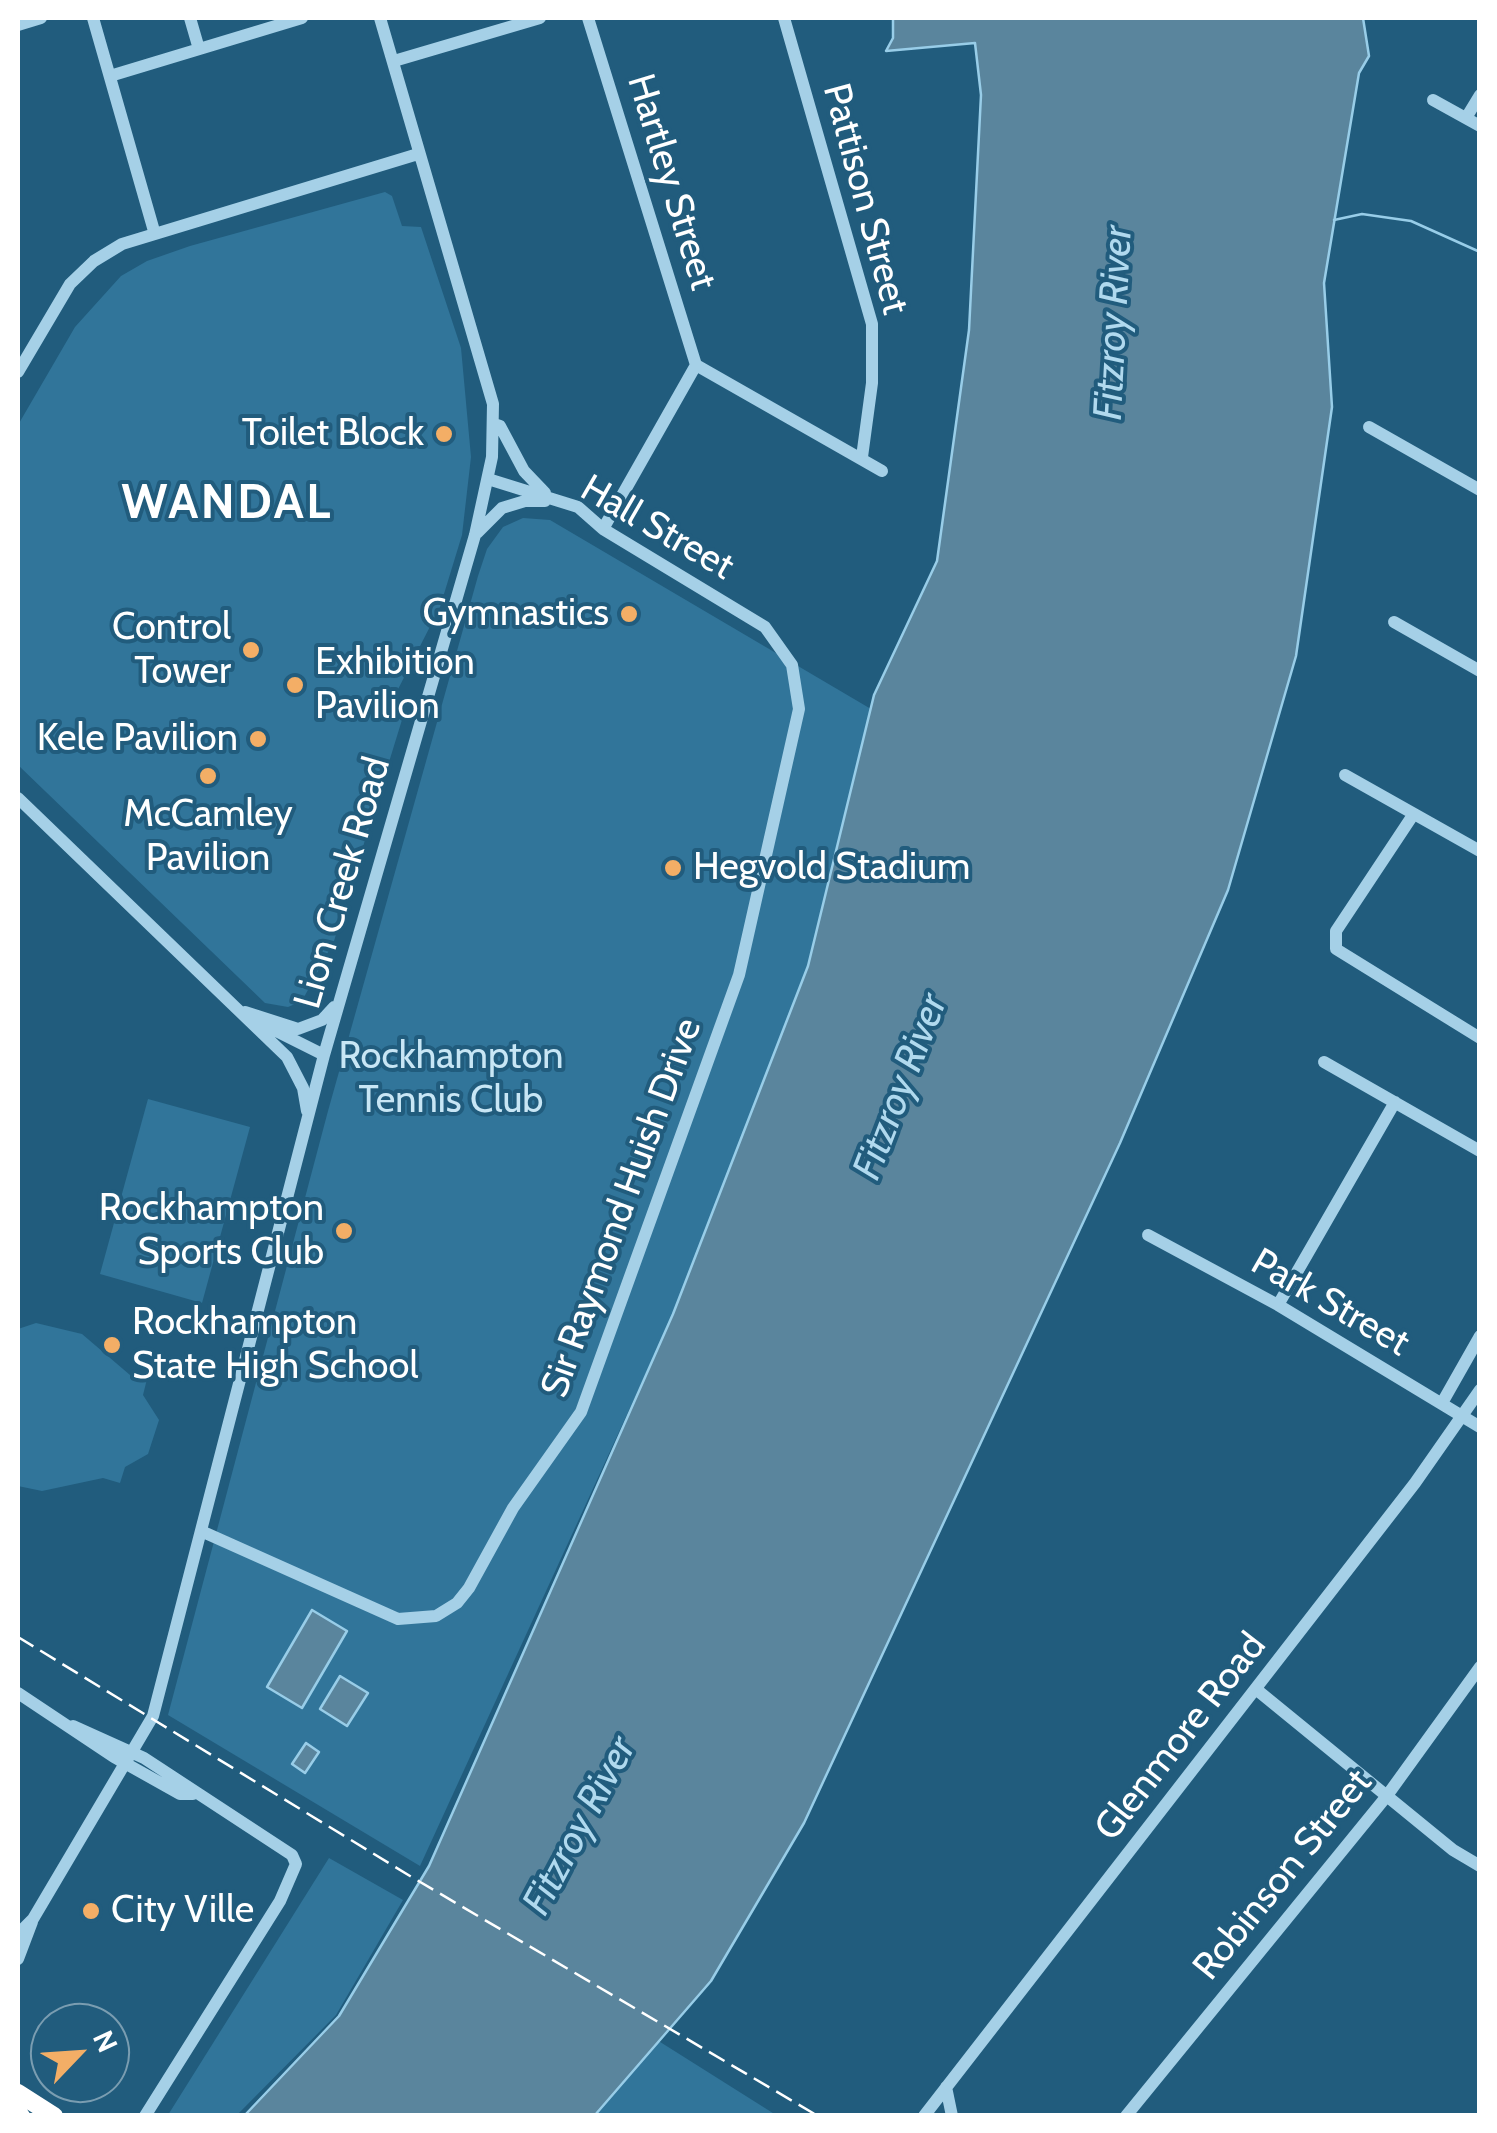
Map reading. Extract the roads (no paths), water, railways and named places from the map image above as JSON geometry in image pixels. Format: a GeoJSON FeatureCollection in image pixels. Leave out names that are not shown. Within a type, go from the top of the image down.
{"type":"FeatureCollection","features":[{"type":"Feature","properties":{"kind":"highway"},"geometry":{"type":"LineString","coordinates":[[18,2091],[47,2111]]}},
{"type":"Feature","properties":{"kind":"street"},"geometry":{"type":"LineString","coordinates":[[18,24],[41,18]]}},
{"type":"Feature","properties":{"kind":"street"},"geometry":{"type":"LineString","coordinates":[[93,18],[154,231]]}},
{"type":"Feature","properties":{"kind":"street"},"geometry":{"type":"LineString","coordinates":[[190,18],[199,49]]}},
{"type":"Feature","properties":{"kind":"street"},"geometry":{"type":"LineString","coordinates":[[110,76],[302,18]]}},
{"type":"Feature","properties":{"kind":"street","name":"Lion Creek Road"},"geometry":{"type":"LineString","coordinates":[[33,1919],[153,1716],[324,1055],[488,479],[493,404],[380,18]]}},
{"type":"Feature","properties":{"kind":"street"},"geometry":{"type":"LineString","coordinates":[[394,61],[540,18]]}},
{"type":"Feature","properties":{"kind":"street","name":"Hartley Street"},"geometry":{"type":"LineString","coordinates":[[588,18],[696,365]]}},
{"type":"Feature","properties":{"kind":"street","name":"Pattison Street"},"geometry":{"type":"LineString","coordinates":[[784,18],[872,324],[872,383],[862,457]]}},
{"type":"Feature","properties":{"kind":"street"},"geometry":{"type":"LineString","coordinates":[[1466,118],[1480,95]]}},
{"type":"Feature","properties":{"kind":"street"},"geometry":{"type":"LineString","coordinates":[[1433,100],[1480,126]]}},
{"type":"Feature","properties":{"kind":"street"},"geometry":{"type":"LineString","coordinates":[[18,372],[22,353],[82,272],[122,244],[154,231],[418,154]]}},
{"type":"Feature","properties":{"kind":"street"},"geometry":{"type":"LineString","coordinates":[[603,530],[696,365],[882,471]]}},
{"type":"Feature","properties":{"kind":"street"},"geometry":{"type":"LineString","coordinates":[[494,424],[500,426],[524,472],[554,502]]}},
{"type":"Feature","properties":{"kind":"street"},"geometry":{"type":"LineString","coordinates":[[1369,427],[1480,490]]}},
{"type":"Feature","properties":{"kind":"street","name":"Hall Street"},"geometry":{"type":"LineString","coordinates":[[488,479],[578,507],[603,530],[765,627],[783,649]]}},
{"type":"Feature","properties":{"kind":"street"},"geometry":{"type":"LineString","coordinates":[[475,535],[502,508],[524,500],[554,502]]}},
{"type":"Feature","properties":{"kind":"street"},"geometry":{"type":"LineString","coordinates":[[1394,622],[1480,671]]}},
{"type":"Feature","properties":{"kind":"street","name":"Sir Raymond Huish Drive"},"geometry":{"type":"LineString","coordinates":[[200,1536],[308,1577],[398,1619],[429,1618],[450,1609],[470,1588],[513,1508],[581,1412],[739,975],[799,709],[796,679],[783,649]]}},
{"type":"Feature","properties":{"kind":"street"},"geometry":{"type":"LineString","coordinates":[[1345,775],[1480,851]]}},
{"type":"Feature","properties":{"kind":"street"},"geometry":{"type":"LineString","coordinates":[[18,800],[292,1064],[303,1088],[308,1118]]}},
{"type":"Feature","properties":{"kind":"street"},"geometry":{"type":"LineString","coordinates":[[1413,814],[1336,931],[1336,949],[1480,1038]]}},
{"type":"Feature","properties":{"kind":"street"},"geometry":{"type":"LineString","coordinates":[[238,1009],[283,1026],[306,1028],[322,1020],[341,998]]}},
{"type":"Feature","properties":{"kind":"street"},"geometry":{"type":"LineString","coordinates":[[238,1009],[288,1040],[324,1055]]}},
{"type":"Feature","properties":{"kind":"street"},"geometry":{"type":"LineString","coordinates":[[1324,1062],[1480,1152]]}},
{"type":"Feature","properties":{"kind":"street"},"geometry":{"type":"LineString","coordinates":[[1278,1304],[1396,1102]]}},
{"type":"Feature","properties":{"kind":"street","name":"Park Street"},"geometry":{"type":"LineString","coordinates":[[1148,1235],[1278,1304],[1480,1427]]}},
{"type":"Feature","properties":{"kind":"street"},"geometry":{"type":"LineString","coordinates":[[1442,1403],[1480,1336]]}},
{"type":"Feature","properties":{"kind":"street","name":"Glenmore Road"},"geometry":{"type":"LineString","coordinates":[[924,2116],[1257,1690],[1480,1390]]}},
{"type":"Feature","properties":{"kind":"street","name":"Robinson Street"},"geometry":{"type":"LineString","coordinates":[[1126,2116],[1386,1797],[1480,1668]]}},
{"type":"Feature","properties":{"kind":"street"},"geometry":{"type":"LineString","coordinates":[[1257,1690],[1386,1797],[1480,1866]]}},
{"type":"Feature","properties":{"kind":"street"},"geometry":{"type":"LineString","coordinates":[[18,1692],[130,1758],[180,1794],[193,1794],[292,1855],[296,1870],[145,2116]]}},
{"type":"Feature","properties":{"kind":"street"},"geometry":{"type":"LineString","coordinates":[[18,1934],[33,1919]]}},
{"type":"Feature","properties":{"kind":"street"},"geometry":{"type":"LineString","coordinates":[[18,1959],[33,1919]]}},
{"type":"Feature","properties":{"kind":"street"},"geometry":{"type":"LineString","coordinates":[[946,2087],[952,2116]]}},
{"type":"Feature","properties":{"kind":"water","name":"Fitzroy River"},"geometry":{"type":"Polygon","coordinates":[[[893,18],[1363,18],[1369,56],[1359,73],[1324,283],[1332,407],[1296,656],[1228,890],[1120,1143],[804,1823],[711,1981],[595,2115],[245,2115],[339,2016],[429,1866],[673,1314],[808,966],[874,695],[937,561],[969,330],[981,95],[975,43],[886,51],[893,38],[893,18]]]}},
{"type":"Feature","properties":{"kind":"water"},"geometry":{"type":"Polygon","coordinates":[[[312,1610],[347,1631],[302,1708],[267,1687],[312,1610]]]}},
{"type":"Feature","properties":{"kind":"water"},"geometry":{"type":"Polygon","coordinates":[[[340,1676],[368,1693],[347,1726],[320,1709],[340,1676]]]}},
{"type":"Feature","properties":{"kind":"water"},"geometry":{"type":"Polygon","coordinates":[[[306,1743],[319,1752],[305,1773],[292,1764],[306,1743]]]}},
{"type":"Feature","properties":{"kind":"waterway"},"geometry":{"type":"LineString","coordinates":[[1334,220],[1362,214],[1411,221],[1480,252]]}},
{"type":"Feature","properties":{"kind":"railway"},"geometry":{"type":"LineString","coordinates":[[18,1637],[410,1876],[818,2116]]}},
{"type":"Feature","properties":{"kind":"place","name":"Toilet Block"},"geometry":{"type":"Point","coordinates":[444,434]}},
{"type":"Feature","properties":{"kind":"place","name":"Gymnastics"},"geometry":{"type":"Point","coordinates":[629,614]}},
{"type":"Feature","properties":{"kind":"place","name":"Control Tower"},"geometry":{"type":"Point","coordinates":[251,650]}},
{"type":"Feature","properties":{"kind":"place","name":"Exhibition Pavilion"},"geometry":{"type":"Point","coordinates":[295,685]}},
{"type":"Feature","properties":{"kind":"place","name":"Kele Pavilion"},"geometry":{"type":"Point","coordinates":[258,739]}},
{"type":"Feature","properties":{"kind":"place","name":"McCamley Pavilion"},"geometry":{"type":"Point","coordinates":[208,776]}},
{"type":"Feature","properties":{"kind":"place","name":"Hegvold Stadium"},"geometry":{"type":"Point","coordinates":[673,868]}},
{"type":"Feature","properties":{"kind":"place","name":"Rockhampton Sports Club"},"geometry":{"type":"Point","coordinates":[344,1231]}},
{"type":"Feature","properties":{"kind":"place","name":"Rockhampton State High School"},"geometry":{"type":"Point","coordinates":[112,1345]}},
{"type":"Feature","properties":{"kind":"place","name":"City Ville"},"geometry":{"type":"Point","coordinates":[91,1911]}},
{"type":"Feature","properties":{"kind":"district","name":"WANDAL"},"geometry":{"type":"Point","coordinates":[227,504]}},
{"type":"Feature","properties":{"kind":"park label","name":"Rockhampton Tennis Club"},"geometry":{"type":"Point","coordinates":[451,1079]}}]}
